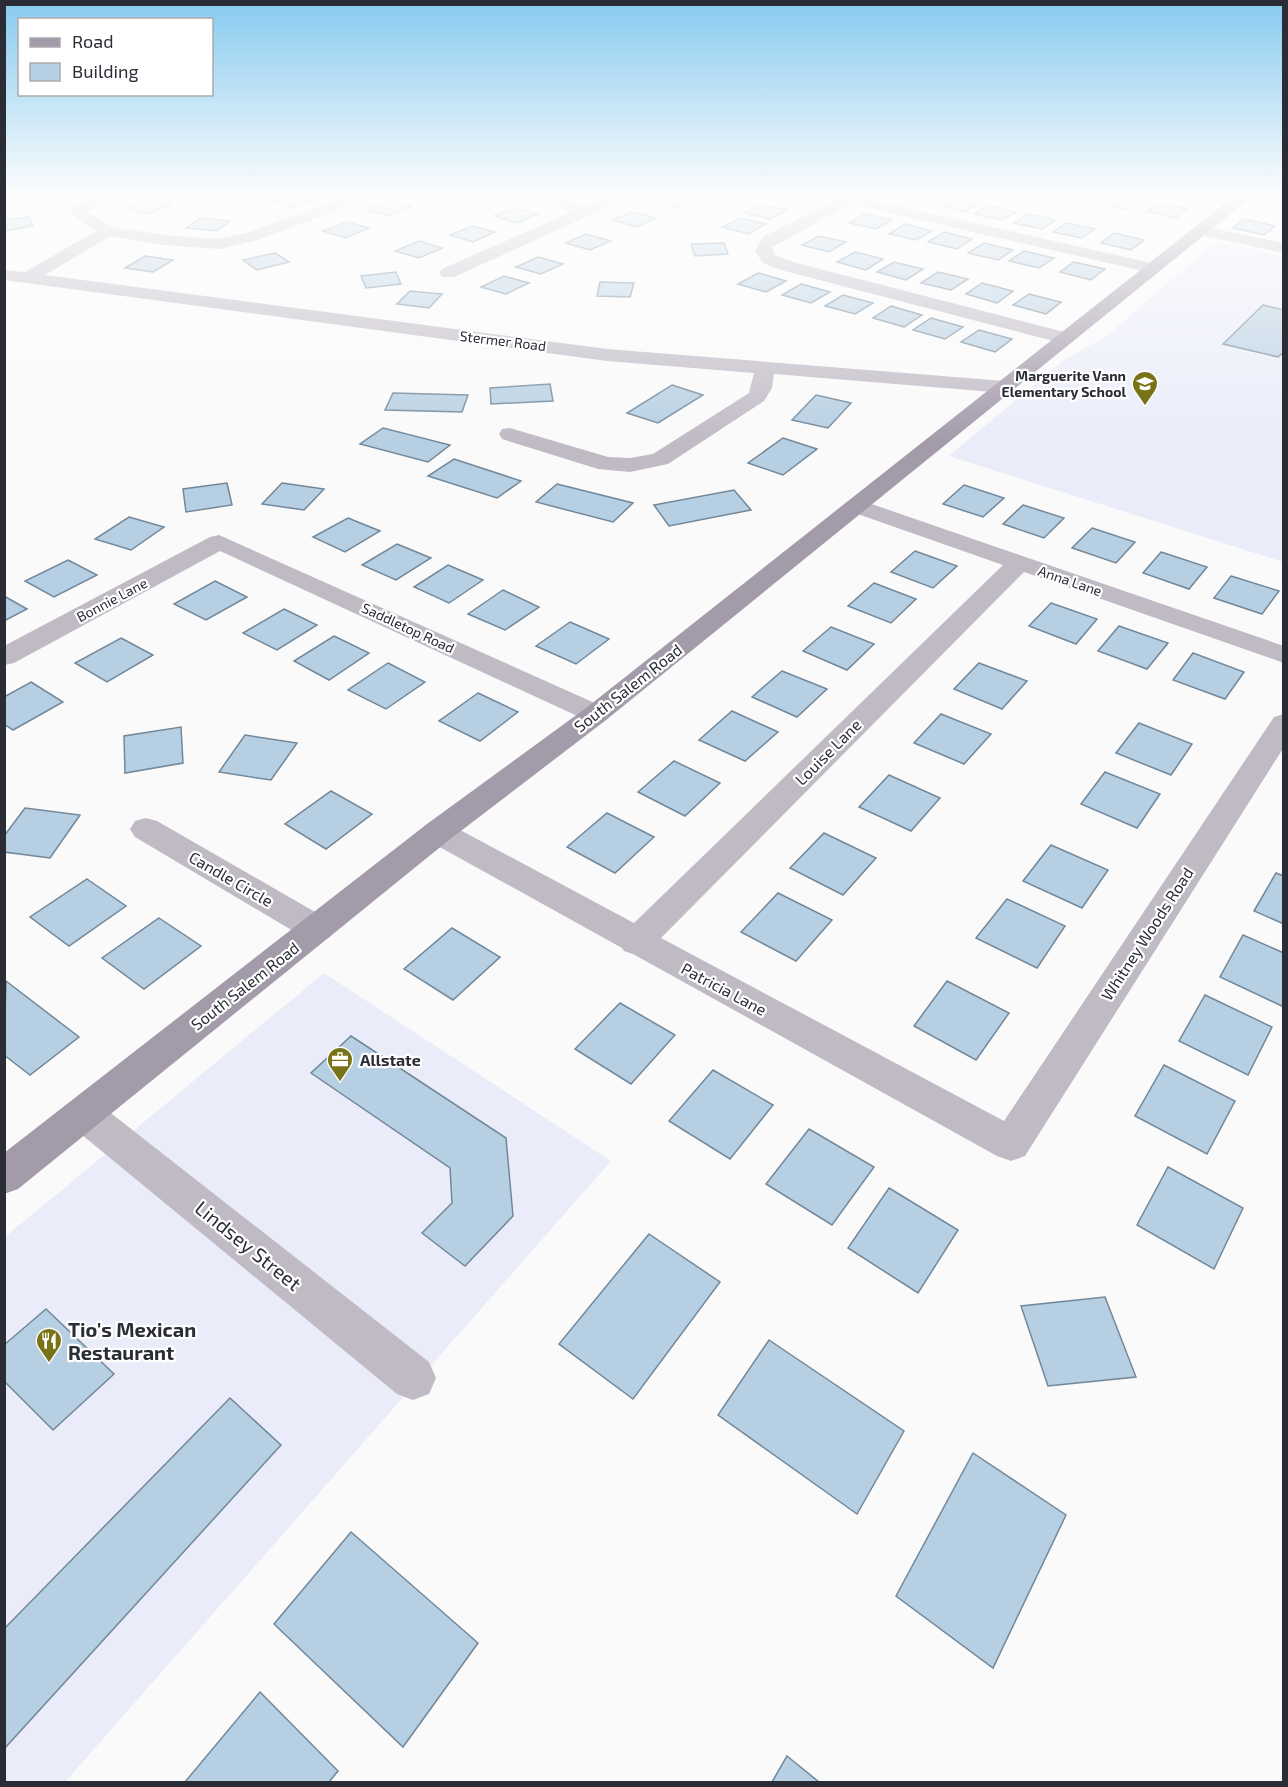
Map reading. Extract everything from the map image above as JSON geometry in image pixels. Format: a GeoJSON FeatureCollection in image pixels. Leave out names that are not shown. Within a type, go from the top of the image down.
{"type":"FeatureCollection","features":[{"type":"Feature","properties":{"kind":"main road","name":"South Salem Road"},"geometry":{"type":"LineString","coordinates":[[4,1177],[438,832],[596,714],[1140,276]]}},
{"type":"Feature","properties":{"kind":"street","name":"Stermer Road"},"geometry":{"type":"LineString","coordinates":[[12,276],[607,355],[1005,387]]}},
{"type":"Feature","properties":{"kind":"street"},"geometry":{"type":"LineString","coordinates":[[26,279],[30,276]]}},
{"type":"Feature","properties":{"kind":"street"},"geometry":{"type":"LineString","coordinates":[[64,283],[75,276]]}},
{"type":"Feature","properties":{"kind":"street"},"geometry":{"type":"LineString","coordinates":[[827,276],[1065,338]]}},
{"type":"Feature","properties":{"kind":"street"},"geometry":{"type":"LineString","coordinates":[[510,434],[606,464],[630,465],[660,459],[757,397],[762,388],[765,367]]}},
{"type":"Feature","properties":{"kind":"street","name":"Anna Lane"},"geometry":{"type":"LineString","coordinates":[[857,506],[1284,655]]}},
{"type":"Feature","properties":{"kind":"street","name":"Saddletop Road"},"geometry":{"type":"LineString","coordinates":[[219,542],[596,714]]}},
{"type":"Feature","properties":{"kind":"street","name":"Bonnie Lane"},"geometry":{"type":"LineString","coordinates":[[4,657],[219,542]]}},
{"type":"Feature","properties":{"kind":"street","name":"Louise Lane"},"geometry":{"type":"LineString","coordinates":[[636,942],[1019,563]]}},
{"type":"Feature","properties":{"kind":"street","name":"Whitney Woods Road"},"geometry":{"type":"LineString","coordinates":[[1011,1144],[1284,723]]}},
{"type":"Feature","properties":{"kind":"street","name":"Candle Circle"},"geometry":{"type":"LineString","coordinates":[[146,829],[317,929]]}},
{"type":"Feature","properties":{"kind":"street","name":"Patricia Lane"},"geometry":{"type":"LineString","coordinates":[[438,832],[636,942],[1011,1144]]}},
{"type":"Feature","properties":{"kind":"street","name":"Lindsey Street"},"geometry":{"type":"LineString","coordinates":[[84,1114],[413,1378]]}},
{"type":"Feature","properties":{"kind":"shaded area","name":"Marguerite Vann Elementary School"},"geometry":{"type":"Polygon","coordinates":[[[1175,276],[1283,276],[1283,562],[949,456],[1065,359],[1107,336],[1175,276]]]}},
{"type":"Feature","properties":{"kind":"shaded area"},"geometry":{"type":"Polygon","coordinates":[[[324,973],[611,1161],[65,1782],[5,1782],[5,1237],[324,973]]]}},
{"type":"Feature","properties":{"kind":"building"},"geometry":{"type":"Polygon","coordinates":[[[361,276],[398,276],[401,284],[366,288],[361,276]]]}},
{"type":"Feature","properties":{"kind":"building"},"geometry":{"type":"Polygon","coordinates":[[[503,276],[529,283],[506,294],[481,287],[503,276]]]}},
{"type":"Feature","properties":{"kind":"building"},"geometry":{"type":"Polygon","coordinates":[[[752,276],[770,276],[786,281],[766,292],[738,284],[752,276]]]}},
{"type":"Feature","properties":{"kind":"building"},"geometry":{"type":"Polygon","coordinates":[[[893,276],[912,276],[906,280],[893,276]]]}},
{"type":"Feature","properties":{"kind":"building"},"geometry":{"type":"Polygon","coordinates":[[[931,276],[957,276],[968,279],[951,290],[921,283],[931,276]]]}},
{"type":"Feature","properties":{"kind":"building"},"geometry":{"type":"Polygon","coordinates":[[[1077,276],[1096,276],[1091,280],[1077,276]]]}},
{"type":"Feature","properties":{"kind":"building"},"geometry":{"type":"Polygon","coordinates":[[[600,282],[634,283],[630,297],[597,296],[600,282]]]}},
{"type":"Feature","properties":{"kind":"building"},"geometry":{"type":"Polygon","coordinates":[[[982,283],[1013,291],[997,303],[966,294],[982,283]]]}},
{"type":"Feature","properties":{"kind":"building"},"geometry":{"type":"Polygon","coordinates":[[[801,284],[830,292],[811,303],[782,295],[801,284]]]}},
{"type":"Feature","properties":{"kind":"building"},"geometry":{"type":"Polygon","coordinates":[[[410,291],[442,294],[429,308],[397,304],[410,291]]]}},
{"type":"Feature","properties":{"kind":"building"},"geometry":{"type":"Polygon","coordinates":[[[1029,294],[1061,302],[1046,314],[1013,305],[1029,294]]]}},
{"type":"Feature","properties":{"kind":"building"},"geometry":{"type":"Polygon","coordinates":[[[843,295],[873,303],[855,314],[825,306],[843,295]]]}},
{"type":"Feature","properties":{"kind":"building"},"geometry":{"type":"Polygon","coordinates":[[[1263,305],[1284,310],[1284,352],[1278,357],[1223,344],[1263,305]]]}},
{"type":"Feature","properties":{"kind":"building"},"geometry":{"type":"Polygon","coordinates":[[[891,306],[922,315],[904,327],[873,318],[891,306]]]}},
{"type":"Feature","properties":{"kind":"building"},"geometry":{"type":"Polygon","coordinates":[[[931,318],[963,327],[945,339],[913,330],[931,318]]]}},
{"type":"Feature","properties":{"kind":"building"},"geometry":{"type":"Polygon","coordinates":[[[979,330],[1012,339],[995,352],[961,342],[979,330]]]}},
{"type":"Feature","properties":{"kind":"building"},"geometry":{"type":"Polygon","coordinates":[[[550,384],[553,401],[491,404],[490,388],[550,384]]]}},
{"type":"Feature","properties":{"kind":"building"},"geometry":{"type":"Polygon","coordinates":[[[672,385],[703,395],[658,423],[627,413],[672,385]]]}},
{"type":"Feature","properties":{"kind":"building"},"geometry":{"type":"Polygon","coordinates":[[[393,393],[468,395],[462,412],[385,410],[393,393]]]}},
{"type":"Feature","properties":{"kind":"building"},"geometry":{"type":"Polygon","coordinates":[[[816,395],[851,403],[828,428],[792,420],[816,395]]]}},
{"type":"Feature","properties":{"kind":"building"},"geometry":{"type":"Polygon","coordinates":[[[383,428],[450,445],[428,462],[360,444],[383,428]]]}},
{"type":"Feature","properties":{"kind":"building"},"geometry":{"type":"Polygon","coordinates":[[[783,438],[817,449],[783,475],[748,463],[783,438]]]}},
{"type":"Feature","properties":{"kind":"building"},"geometry":{"type":"Polygon","coordinates":[[[454,459],[521,481],[497,498],[428,476],[454,459]]]}},
{"type":"Feature","properties":{"kind":"building"},"geometry":{"type":"Polygon","coordinates":[[[227,483],[232,505],[186,512],[183,489],[227,483]]]}},
{"type":"Feature","properties":{"kind":"building"},"geometry":{"type":"Polygon","coordinates":[[[282,483],[324,489],[304,510],[262,504],[282,483]]]}},
{"type":"Feature","properties":{"kind":"building"},"geometry":{"type":"Polygon","coordinates":[[[557,484],[633,503],[613,522],[536,502],[557,484]]]}},
{"type":"Feature","properties":{"kind":"building"},"geometry":{"type":"Polygon","coordinates":[[[964,485],[1004,498],[983,517],[943,504],[964,485]]]}},
{"type":"Feature","properties":{"kind":"building"},"geometry":{"type":"Polygon","coordinates":[[[734,490],[751,510],[669,526],[654,505],[734,490]]]}},
{"type":"Feature","properties":{"kind":"building"},"geometry":{"type":"Polygon","coordinates":[[[1023,505],[1064,518],[1044,538],[1003,524],[1023,505]]]}},
{"type":"Feature","properties":{"kind":"building"},"geometry":{"type":"Polygon","coordinates":[[[129,517],[164,527],[131,550],[95,539],[129,517]]]}},
{"type":"Feature","properties":{"kind":"building"},"geometry":{"type":"Polygon","coordinates":[[[348,518],[380,531],[345,552],[313,537],[348,518]]]}},
{"type":"Feature","properties":{"kind":"building"},"geometry":{"type":"Polygon","coordinates":[[[1092,528],[1135,542],[1116,563],[1072,548],[1092,528]]]}},
{"type":"Feature","properties":{"kind":"building"},"geometry":{"type":"Polygon","coordinates":[[[397,544],[431,558],[396,580],[362,565],[397,544]]]}},
{"type":"Feature","properties":{"kind":"building"},"geometry":{"type":"Polygon","coordinates":[[[915,551],[957,566],[933,588],[891,572],[915,551]]]}},
{"type":"Feature","properties":{"kind":"building"},"geometry":{"type":"Polygon","coordinates":[[[1161,552],[1207,567],[1189,589],[1143,573],[1161,552]]]}},
{"type":"Feature","properties":{"kind":"building"},"geometry":{"type":"Polygon","coordinates":[[[68,560],[97,575],[54,597],[25,581],[68,560]]]}},
{"type":"Feature","properties":{"kind":"building"},"geometry":{"type":"Polygon","coordinates":[[[448,565],[483,580],[449,603],[414,587],[448,565]]]}},
{"type":"Feature","properties":{"kind":"building"},"geometry":{"type":"Polygon","coordinates":[[[1231,576],[1279,591],[1262,614],[1214,598],[1231,576]]]}},
{"type":"Feature","properties":{"kind":"building"},"geometry":{"type":"Polygon","coordinates":[[[215,581],[247,597],[206,620],[174,604],[215,581]]]}},
{"type":"Feature","properties":{"kind":"building"},"geometry":{"type":"Polygon","coordinates":[[[874,583],[916,599],[891,623],[848,606],[874,583]]]}},
{"type":"Feature","properties":{"kind":"building"},"geometry":{"type":"Polygon","coordinates":[[[503,590],[539,607],[505,630],[468,614],[503,590]]]}},
{"type":"Feature","properties":{"kind":"building"},"geometry":{"type":"Polygon","coordinates":[[[4,596],[27,609],[4,621],[4,596]]]}},
{"type":"Feature","properties":{"kind":"building"},"geometry":{"type":"Polygon","coordinates":[[[1051,603],[1097,619],[1076,644],[1029,626],[1051,603]]]}},
{"type":"Feature","properties":{"kind":"building"},"geometry":{"type":"Polygon","coordinates":[[[284,609],[317,625],[277,650],[243,633],[284,609]]]}},
{"type":"Feature","properties":{"kind":"building"},"geometry":{"type":"Polygon","coordinates":[[[570,622],[609,639],[576,664],[536,646],[570,622]]]}},
{"type":"Feature","properties":{"kind":"building"},"geometry":{"type":"Polygon","coordinates":[[[1119,626],[1168,643],[1147,669],[1098,651],[1119,626]]]}},
{"type":"Feature","properties":{"kind":"building"},"geometry":{"type":"Polygon","coordinates":[[[831,627],[874,644],[847,670],[803,651],[831,627]]]}},
{"type":"Feature","properties":{"kind":"building"},"geometry":{"type":"Polygon","coordinates":[[[334,636],[369,653],[329,680],[294,661],[334,636]]]}},
{"type":"Feature","properties":{"kind":"building"},"geometry":{"type":"Polygon","coordinates":[[[121,638],[153,655],[107,682],[75,663],[121,638]]]}},
{"type":"Feature","properties":{"kind":"building"},"geometry":{"type":"Polygon","coordinates":[[[1193,653],[1244,672],[1225,699],[1173,680],[1193,653]]]}},
{"type":"Feature","properties":{"kind":"building"},"geometry":{"type":"Polygon","coordinates":[[[388,663],[425,682],[386,709],[348,690],[388,663]]]}},
{"type":"Feature","properties":{"kind":"building"},"geometry":{"type":"Polygon","coordinates":[[[979,663],[1027,681],[1002,709],[954,689],[979,663]]]}},
{"type":"Feature","properties":{"kind":"building"},"geometry":{"type":"Polygon","coordinates":[[[782,671],[827,689],[797,717],[752,697],[782,671]]]}},
{"type":"Feature","properties":{"kind":"building"},"geometry":{"type":"Polygon","coordinates":[[[31,682],[63,702],[13,730],[4,724],[4,697],[31,682]]]}},
{"type":"Feature","properties":{"kind":"building"},"geometry":{"type":"Polygon","coordinates":[[[478,693],[518,712],[480,741],[439,721],[478,693]]]}},
{"type":"Feature","properties":{"kind":"building"},"geometry":{"type":"Polygon","coordinates":[[[732,711],[778,732],[745,761],[699,740],[732,711]]]}},
{"type":"Feature","properties":{"kind":"building"},"geometry":{"type":"Polygon","coordinates":[[[941,714],[991,734],[964,764],[914,743],[941,714]]]}},
{"type":"Feature","properties":{"kind":"building"},"geometry":{"type":"Polygon","coordinates":[[[1139,723],[1192,744],[1171,775],[1116,753],[1139,723]]]}},
{"type":"Feature","properties":{"kind":"building"},"geometry":{"type":"Polygon","coordinates":[[[181,727],[183,763],[125,773],[124,736],[181,727]]]}},
{"type":"Feature","properties":{"kind":"building"},"geometry":{"type":"Polygon","coordinates":[[[245,735],[297,743],[271,780],[219,772],[245,735]]]}},
{"type":"Feature","properties":{"kind":"building"},"geometry":{"type":"Polygon","coordinates":[[[674,761],[720,783],[685,816],[638,792],[674,761]]]}},
{"type":"Feature","properties":{"kind":"building"},"geometry":{"type":"Polygon","coordinates":[[[1105,772],[1160,794],[1137,828],[1081,804],[1105,772]]]}},
{"type":"Feature","properties":{"kind":"building"},"geometry":{"type":"Polygon","coordinates":[[[889,775],[940,798],[911,831],[859,807],[889,775]]]}},
{"type":"Feature","properties":{"kind":"building"},"geometry":{"type":"Polygon","coordinates":[[[331,791],[372,814],[326,849],[285,824],[331,791]]]}},
{"type":"Feature","properties":{"kind":"building"},"geometry":{"type":"Polygon","coordinates":[[[25,808],[80,815],[50,858],[4,852],[4,836],[25,808]]]}},
{"type":"Feature","properties":{"kind":"building"},"geometry":{"type":"Polygon","coordinates":[[[607,813],[654,837],[615,873],[567,847],[607,813]]]}},
{"type":"Feature","properties":{"kind":"building"},"geometry":{"type":"Polygon","coordinates":[[[824,833],[876,858],[843,895],[790,868],[824,833]]]}},
{"type":"Feature","properties":{"kind":"building"},"geometry":{"type":"Polygon","coordinates":[[[1051,845],[1108,870],[1082,908],[1023,881],[1051,845]]]}},
{"type":"Feature","properties":{"kind":"building"},"geometry":{"type":"Polygon","coordinates":[[[1276,873],[1284,876],[1284,924],[1254,911],[1276,873]]]}},
{"type":"Feature","properties":{"kind":"building"},"geometry":{"type":"Polygon","coordinates":[[[87,879],[126,906],[69,946],[30,917],[87,879]]]}},
{"type":"Feature","properties":{"kind":"building"},"geometry":{"type":"Polygon","coordinates":[[[778,893],[832,920],[796,961],[741,932],[778,893]]]}},
{"type":"Feature","properties":{"kind":"building"},"geometry":{"type":"Polygon","coordinates":[[[1007,899],[1065,926],[1037,968],[976,938],[1007,899]]]}},
{"type":"Feature","properties":{"kind":"building"},"geometry":{"type":"Polygon","coordinates":[[[159,918],[201,946],[144,989],[102,958],[159,918]]]}},
{"type":"Feature","properties":{"kind":"building"},"geometry":{"type":"Polygon","coordinates":[[[452,928],[500,957],[453,1000],[404,969],[452,928]]]}},
{"type":"Feature","properties":{"kind":"building"},"geometry":{"type":"Polygon","coordinates":[[[1243,935],[1284,953],[1284,1007],[1220,977],[1243,935]]]}},
{"type":"Feature","properties":{"kind":"building"},"geometry":{"type":"Polygon","coordinates":[[[6,981],[79,1037],[30,1075],[4,1055],[6,981]]]}},
{"type":"Feature","properties":{"kind":"building"},"geometry":{"type":"Polygon","coordinates":[[[947,981],[1009,1013],[976,1060],[914,1026],[947,981]]]}},
{"type":"Feature","properties":{"kind":"building"},"geometry":{"type":"Polygon","coordinates":[[[1205,995],[1272,1027],[1248,1075],[1179,1041],[1205,995]]]}},
{"type":"Feature","properties":{"kind":"building"},"geometry":{"type":"Polygon","coordinates":[[[620,1003],[675,1035],[631,1084],[575,1049],[620,1003]]]}},
{"type":"Feature","properties":{"kind":"building"},"geometry":{"type":"Polygon","coordinates":[[[351,1036],[506,1138],[513,1216],[465,1266],[422,1233],[452,1203],[450,1168],[311,1073],[351,1036]]]}},
{"type":"Feature","properties":{"kind":"building"},"geometry":{"type":"Polygon","coordinates":[[[1164,1065],[1235,1101],[1207,1154],[1135,1116],[1164,1065]]]}},
{"type":"Feature","properties":{"kind":"building"},"geometry":{"type":"Polygon","coordinates":[[[713,1070],[773,1105],[730,1159],[669,1121],[713,1070]]]}},
{"type":"Feature","properties":{"kind":"building"},"geometry":{"type":"Polygon","coordinates":[[[809,1129],[874,1167],[832,1225],[766,1184],[809,1129]]]}},
{"type":"Feature","properties":{"kind":"building"},"geometry":{"type":"Polygon","coordinates":[[[1168,1167],[1243,1208],[1214,1269],[1137,1225],[1168,1167]]]}},
{"type":"Feature","properties":{"kind":"building"},"geometry":{"type":"Polygon","coordinates":[[[889,1188],[958,1230],[918,1293],[848,1248],[889,1188]]]}},
{"type":"Feature","properties":{"kind":"building"},"geometry":{"type":"Polygon","coordinates":[[[649,1234],[720,1282],[633,1399],[559,1344],[649,1234]]]}},
{"type":"Feature","properties":{"kind":"building"},"geometry":{"type":"Polygon","coordinates":[[[1105,1297],[1136,1377],[1048,1386],[1021,1306],[1105,1297]]]}},
{"type":"Feature","properties":{"kind":"building"},"geometry":{"type":"Polygon","coordinates":[[[46,1309],[114,1374],[53,1430],[4,1381],[4,1345],[46,1309]]]}},
{"type":"Feature","properties":{"kind":"building"},"geometry":{"type":"Polygon","coordinates":[[[769,1340],[904,1431],[857,1514],[718,1415],[769,1340]]]}},
{"type":"Feature","properties":{"kind":"building"},"geometry":{"type":"Polygon","coordinates":[[[230,1398],[281,1445],[4,1749],[4,1629],[230,1398]]]}},
{"type":"Feature","properties":{"kind":"building"},"geometry":{"type":"Polygon","coordinates":[[[973,1453],[1066,1515],[993,1668],[896,1596],[973,1453]]]}},
{"type":"Feature","properties":{"kind":"building"},"geometry":{"type":"Polygon","coordinates":[[[351,1532],[478,1643],[403,1747],[274,1624],[351,1532]]]}},
{"type":"Feature","properties":{"kind":"building"},"geometry":{"type":"Polygon","coordinates":[[[260,1692],[338,1771],[329,1782],[185,1782],[260,1692]]]}},
{"type":"Feature","properties":{"kind":"building"},"geometry":{"type":"Polygon","coordinates":[[[787,1756],[819,1782],[772,1782],[787,1756]]]}},
{"type":"Feature","properties":{"kind":"place","name":"Marguerite Vann Elementary School"},"geometry":{"type":"Point","coordinates":[1145,407]}},
{"type":"Feature","properties":{"kind":"place","name":"Allstate"},"geometry":{"type":"Point","coordinates":[340,1083]}},
{"type":"Feature","properties":{"kind":"place","name":"Tio's Mexican Restaurant"},"geometry":{"type":"Point","coordinates":[49,1364]}}]}
